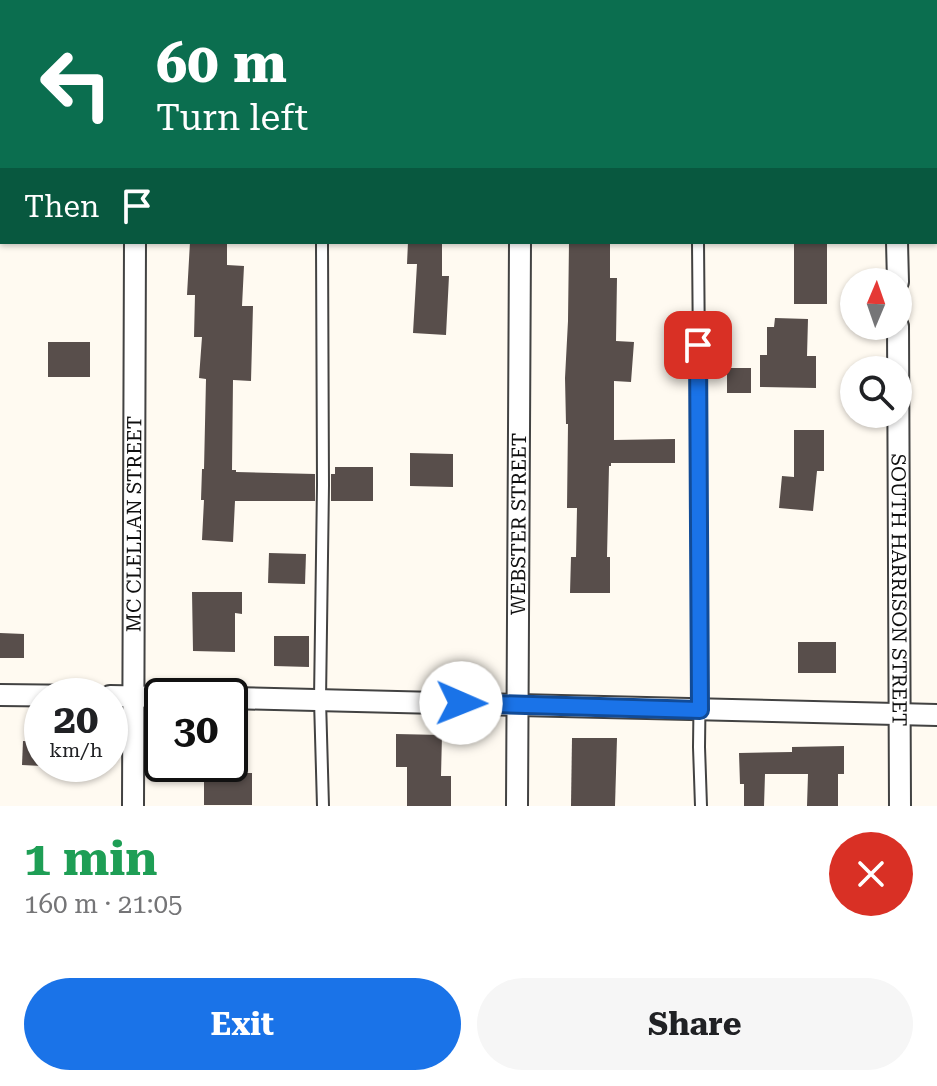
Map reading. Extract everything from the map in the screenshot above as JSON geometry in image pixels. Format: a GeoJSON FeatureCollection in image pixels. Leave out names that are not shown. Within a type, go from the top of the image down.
{"type":"FeatureCollection","features":[{"type":"Feature","properties":{"kind":"street","name":"MC CLELLAN STREET"},"geometry":{"type":"LineString","coordinates":[[133,806],[135,244]]}},
{"type":"Feature","properties":{"kind":"street","name":"WEBSTER STREET"},"geometry":{"type":"LineString","coordinates":[[517,806],[520,244]]}},
{"type":"Feature","properties":{"kind":"street"},"geometry":{"type":"LineString","coordinates":[[897,244],[898,268]]}},
{"type":"Feature","properties":{"kind":"street","name":"SOUTH HARRISON STREET"},"geometry":{"type":"LineString","coordinates":[[898,340],[900,806]]}},
{"type":"Feature","properties":{"kind":"street"},"geometry":{"type":"LineString","coordinates":[[0,695],[24,695]]}},
{"type":"Feature","properties":{"kind":"street"},"geometry":{"type":"LineString","coordinates":[[128,696],[144,696]]}},
{"type":"Feature","properties":{"kind":"street"},"geometry":{"type":"LineString","coordinates":[[248,698],[937,715]]}},
{"type":"Feature","properties":{"kind":"lane"},"geometry":{"type":"LineString","coordinates":[[322,244],[320,700],[323,806]]}},
{"type":"Feature","properties":{"kind":"lane"},"geometry":{"type":"LineString","coordinates":[[698,244],[701,806]]}},
{"type":"Feature","properties":{"kind":"building"},"geometry":{"type":"Polygon","coordinates":[[[190,244],[227,244],[227,265],[244,266],[242,306],[253,306],[251,381],[233,380],[232,470],[315,474],[315,501],[235,501],[233,542],[202,540],[206,379],[199,378],[202,337],[194,337],[195,295],[187,295],[190,244]]]}},
{"type":"Feature","properties":{"kind":"building"},"geometry":{"type":"Polygon","coordinates":[[[408,244],[442,244],[442,276],[449,276],[446,335],[413,333],[417,264],[407,264],[408,244]]]}},
{"type":"Feature","properties":{"kind":"building"},"geometry":{"type":"Polygon","coordinates":[[[569,244],[610,244],[610,278],[617,278],[616,341],[634,342],[631,382],[614,381],[614,440],[675,439],[675,463],[611,463],[609,466],[607,557],[610,557],[610,593],[570,593],[571,557],[576,557],[577,508],[567,508],[565,378],[569,244]]]}},
{"type":"Feature","properties":{"kind":"building"},"geometry":{"type":"Polygon","coordinates":[[[794,244],[827,244],[827,304],[794,304],[794,244]]]}},
{"type":"Feature","properties":{"kind":"building"},"geometry":{"type":"Polygon","coordinates":[[[775,318],[808,319],[807,356],[816,356],[816,388],[760,387],[760,355],[767,355],[767,327],[774,327],[775,318]]]}},
{"type":"Feature","properties":{"kind":"building"},"geometry":{"type":"Polygon","coordinates":[[[48,342],[90,342],[90,377],[48,377],[48,342]]]}},
{"type":"Feature","properties":{"kind":"building"},"geometry":{"type":"Polygon","coordinates":[[[727,368],[751,368],[751,393],[727,393],[727,368]]]}},
{"type":"Feature","properties":{"kind":"building"},"geometry":{"type":"Polygon","coordinates":[[[794,430],[824,430],[824,471],[817,471],[813,511],[779,508],[782,476],[794,477],[794,430]]]}},
{"type":"Feature","properties":{"kind":"building"},"geometry":{"type":"Polygon","coordinates":[[[410,453],[453,454],[453,487],[410,486],[410,453]]]}},
{"type":"Feature","properties":{"kind":"building"},"geometry":{"type":"Polygon","coordinates":[[[335,467],[373,467],[373,501],[331,501],[331,474],[335,474],[335,467]]]}},
{"type":"Feature","properties":{"kind":"building"},"geometry":{"type":"Polygon","coordinates":[[[269,553],[306,554],[305,584],[268,583],[269,553]]]}},
{"type":"Feature","properties":{"kind":"building"},"geometry":{"type":"Polygon","coordinates":[[[192,592],[242,592],[242,614],[235,613],[235,652],[193,651],[192,592]]]}},
{"type":"Feature","properties":{"kind":"building"},"geometry":{"type":"Polygon","coordinates":[[[0,633],[24,634],[24,658],[0,658],[0,633]]]}},
{"type":"Feature","properties":{"kind":"building"},"geometry":{"type":"Polygon","coordinates":[[[274,636],[309,636],[309,667],[274,666],[274,636]]]}},
{"type":"Feature","properties":{"kind":"building"},"geometry":{"type":"Polygon","coordinates":[[[798,642],[836,642],[836,673],[798,673],[798,642]]]}},
{"type":"Feature","properties":{"kind":"building"},"geometry":{"type":"Polygon","coordinates":[[[396,734],[442,735],[441,776],[451,776],[451,806],[407,806],[407,767],[396,767],[396,734]]]}},
{"type":"Feature","properties":{"kind":"building"},"geometry":{"type":"Polygon","coordinates":[[[572,738],[617,738],[615,806],[571,806],[572,738]]]}},
{"type":"Feature","properties":{"kind":"building"},"geometry":{"type":"Polygon","coordinates":[[[844,746],[844,774],[838,774],[838,806],[807,806],[808,774],[765,774],[764,806],[744,806],[739,753],[792,752],[792,747],[844,746]]]}},
{"type":"Feature","properties":{"kind":"building"},"geometry":{"type":"Polygon","coordinates":[[[248,773],[252,773],[252,805],[204,805],[204,782],[248,782],[248,773]]]}},
{"type":"Feature","properties":{"kind":"route"},"geometry":{"type":"LineString","coordinates":[[461,703],[700,710],[698,345]]}}]}
